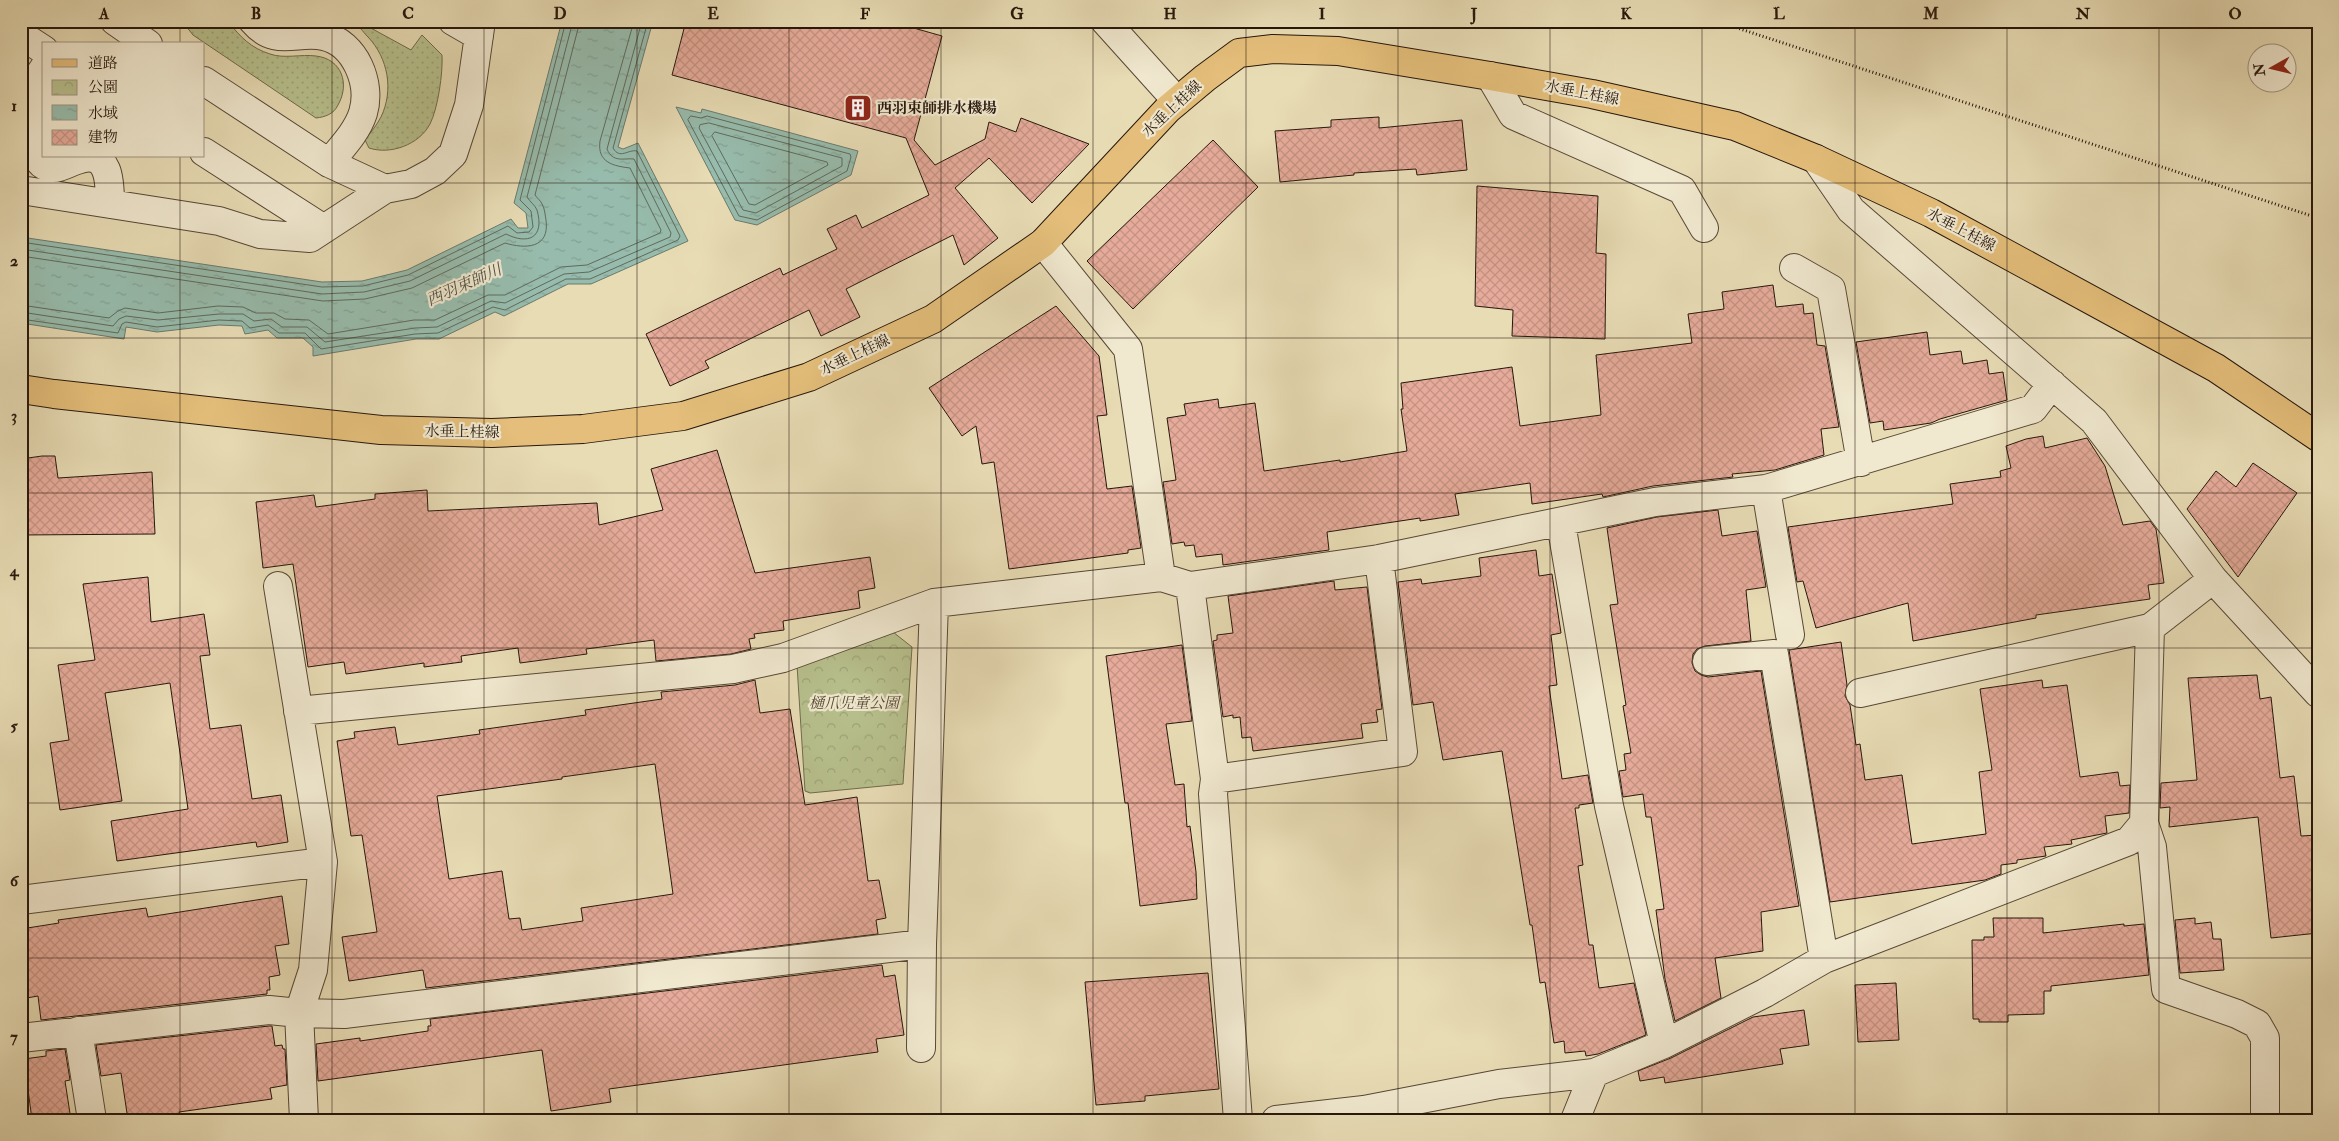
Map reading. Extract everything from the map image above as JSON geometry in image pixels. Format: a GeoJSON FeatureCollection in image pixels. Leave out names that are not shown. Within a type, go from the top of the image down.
{"type":"FeatureCollection","features":[{"type":"Feature","properties":{"kind":"main road","name":"水垂上桂線"},"geometry":{"type":"LineString","coordinates":[[21,389],[381,430],[492,433],[583,429],[683,416],[809,377],[933,319],[1043,243],[1177,101],[1205,78],[1240,53],[1273,49],[1338,51],[1490,76],[1592,94],[1735,126],[1816,159],[1931,214],[2216,368],[2318,437]]}},
{"type":"Feature","properties":{"kind":"street"},"geometry":{"type":"LineString","coordinates":[[253,21],[262,32],[287,37],[323,36],[345,46],[360,68],[365,90],[363,113],[352,134],[329,163]]}},
{"type":"Feature","properties":{"kind":"street"},"geometry":{"type":"LineString","coordinates":[[21,190],[219,220],[260,234],[310,238],[385,189],[411,184],[435,171],[453,154],[469,104],[480,28],[453,21]]}},
{"type":"Feature","properties":{"kind":"street"},"geometry":{"type":"LineString","coordinates":[[1105,21],[1177,101]]}},
{"type":"Feature","properties":{"kind":"street"},"geometry":{"type":"LineString","coordinates":[[121,23],[145,42]]}},
{"type":"Feature","properties":{"kind":"street"},"geometry":{"type":"LineString","coordinates":[[21,35],[42,49]]}},
{"type":"Feature","properties":{"kind":"street"},"geometry":{"type":"LineString","coordinates":[[42,71],[37,80],[32,140],[34,152],[39,162],[48,167],[62,167],[88,158],[99,161],[105,166],[110,177],[110,204]]}},
{"type":"Feature","properties":{"kind":"street"},"geometry":{"type":"LineString","coordinates":[[1490,76],[1513,115],[1682,190],[1704,228]]}},
{"type":"Feature","properties":{"kind":"street"},"geometry":{"type":"LineString","coordinates":[[205,82],[329,163],[385,189]]}},
{"type":"Feature","properties":{"kind":"street"},"geometry":{"type":"LineString","coordinates":[[205,153],[324,229]]}},
{"type":"Feature","properties":{"kind":"street"},"geometry":{"type":"LineString","coordinates":[[1816,159],[1851,210],[2094,421],[2213,580],[2318,693]]}},
{"type":"Feature","properties":{"kind":"street"},"geometry":{"type":"LineString","coordinates":[[1043,243],[1128,349],[1161,577]]}},
{"type":"Feature","properties":{"kind":"street"},"geometry":{"type":"LineString","coordinates":[[1794,268],[1831,289],[1861,462]]}},
{"type":"Feature","properties":{"kind":"street"},"geometry":{"type":"LineString","coordinates":[[2216,368],[2318,423]]}},
{"type":"Feature","properties":{"kind":"street"},"geometry":{"type":"LineString","coordinates":[[298,711],[733,669],[783,658],[934,604],[1161,577],[1190,586],[1379,559],[1561,523],[1655,502],[1766,489],[2034,409],[2052,384]]}},
{"type":"Feature","properties":{"kind":"street"},"geometry":{"type":"LineString","coordinates":[[1766,489],[1790,635]]}},
{"type":"Feature","properties":{"kind":"street"},"geometry":{"type":"LineString","coordinates":[[1561,523],[1609,806],[1664,1044]]}},
{"type":"Feature","properties":{"kind":"street"},"geometry":{"type":"LineString","coordinates":[[1215,779],[1403,752],[1379,559]]}},
{"type":"Feature","properties":{"kind":"street"},"geometry":{"type":"LineString","coordinates":[[1860,693],[2150,628],[2213,580]]}},
{"type":"Feature","properties":{"kind":"street"},"geometry":{"type":"LineString","coordinates":[[278,586],[322,862],[313,970],[299,1013],[304,1120]]}},
{"type":"Feature","properties":{"kind":"street"},"geometry":{"type":"LineString","coordinates":[[1190,586],[1215,779],[1213,794],[1238,1120]]}},
{"type":"Feature","properties":{"kind":"street"},"geometry":{"type":"LineString","coordinates":[[921,1048],[922,944],[934,604]]}},
{"type":"Feature","properties":{"kind":"street"},"geometry":{"type":"LineString","coordinates":[[2150,628],[2144,823],[2152,847],[2166,989],[2237,1014],[2257,1024],[2264,1038],[2264,1120]]}},
{"type":"Feature","properties":{"kind":"street"},"geometry":{"type":"LineString","coordinates":[[1707,661],[1774,654],[1824,959]]}},
{"type":"Feature","properties":{"kind":"street"},"geometry":{"type":"LineString","coordinates":[[1276,1120],[1364,1110],[1499,1084],[1594,1073],[1664,1044],[1765,993],[1824,959],[2129,841],[2144,823]]}},
{"type":"Feature","properties":{"kind":"street"},"geometry":{"type":"LineString","coordinates":[[21,900],[322,862]]}},
{"type":"Feature","properties":{"kind":"street"},"geometry":{"type":"LineString","coordinates":[[21,1038],[269,1010],[344,1014],[922,944]]}},
{"type":"Feature","properties":{"kind":"street"},"geometry":{"type":"LineString","coordinates":[[78,1031],[92,1120]]}},
{"type":"Feature","properties":{"kind":"street"},"geometry":{"type":"LineString","coordinates":[[1575,1120],[1594,1073]]}},
{"type":"Feature","properties":{"kind":"path"},"geometry":{"type":"LineString","coordinates":[[1716,21],[2318,218]]}},
{"type":"Feature","properties":{"kind":"green space"},"geometry":{"type":"Polygon","coordinates":[[[182,21],[228,21],[246,41],[263,52],[281,56],[316,56],[325,58],[338,67],[343,81],[342,97],[334,111],[323,117],[316,118],[193,35],[182,21]]]}},
{"type":"Feature","properties":{"kind":"green space"},"geometry":{"type":"Polygon","coordinates":[[[351,21],[358,21],[411,50],[422,35],[442,55],[442,71],[433,117],[425,131],[411,143],[395,149],[377,150],[369,148],[365,140],[379,120],[385,107],[388,85],[387,75],[375,45],[351,21]]]}},
{"type":"Feature","properties":{"kind":"green space","name":"樋爪児童公園"},"geometry":{"type":"Polygon","coordinates":[[[893,632],[912,647],[903,784],[810,793],[805,791],[797,665],[893,632]]]}},
{"type":"Feature","properties":{"kind":"water","name":"西羽束師川"},"geometry":{"type":"Polygon","coordinates":[[[562,21],[653,21],[618,147],[623,149],[638,143],[688,241],[591,284],[568,284],[504,316],[495,312],[439,339],[416,339],[313,356],[313,347],[303,338],[277,338],[268,330],[245,334],[242,326],[219,325],[157,332],[126,327],[124,339],[21,323],[21,237],[322,282],[362,281],[407,270],[511,219],[518,228],[528,228],[526,213],[514,203],[562,21]]]}},
{"type":"Feature","properties":{"kind":"water"},"geometry":{"type":"Polygon","coordinates":[[[676,107],[701,113],[702,109],[858,151],[851,175],[757,225],[735,220],[676,107]]]}},
{"type":"Feature","properties":{"kind":"building"},"geometry":{"type":"Polygon","coordinates":[[[686,21],[889,21],[942,36],[914,140],[935,165],[985,139],[989,122],[1016,132],[1021,118],[1089,144],[1032,203],[989,158],[955,188],[998,238],[964,265],[953,235],[846,289],[860,317],[821,336],[809,310],[705,361],[709,368],[670,386],[646,334],[780,268],[783,275],[837,249],[827,229],[856,215],[862,228],[929,195],[906,138],[672,75],[686,21]]]}},
{"type":"Feature","properties":{"kind":"building"},"geometry":{"type":"Polygon","coordinates":[[[1379,117],[1379,128],[1462,120],[1467,170],[1417,175],[1416,169],[1354,173],[1354,175],[1280,182],[1275,131],[1331,127],[1331,120],[1379,117]]]}},
{"type":"Feature","properties":{"kind":"building"},"geometry":{"type":"Polygon","coordinates":[[[1213,140],[1258,187],[1133,309],[1087,261],[1213,140]]]}},
{"type":"Feature","properties":{"kind":"building"},"geometry":{"type":"Polygon","coordinates":[[[1477,186],[1598,196],[1596,253],[1606,254],[1605,339],[1512,336],[1513,310],[1475,306],[1477,186]]]}},
{"type":"Feature","properties":{"kind":"building"},"geometry":{"type":"Polygon","coordinates":[[[1773,285],[1776,307],[1803,304],[1804,314],[1813,313],[1817,345],[1825,346],[1839,427],[1821,429],[1824,455],[1775,470],[1732,474],[1733,477],[1653,486],[1603,497],[1602,494],[1532,504],[1530,483],[1455,494],[1459,515],[1420,521],[1420,518],[1327,532],[1329,550],[1223,565],[1222,554],[1196,557],[1194,545],[1185,546],[1184,542],[1172,544],[1163,482],[1176,480],[1167,418],[1186,415],[1184,404],[1218,399],[1219,408],[1255,403],[1264,471],[1340,460],[1340,462],[1407,451],[1401,409],[1403,409],[1401,383],[1512,367],[1520,426],[1601,415],[1596,355],[1692,343],[1688,314],[1724,309],[1722,292],[1773,285]]]}},
{"type":"Feature","properties":{"kind":"building"},"geometry":{"type":"Polygon","coordinates":[[[1056,306],[1099,356],[1107,415],[1097,416],[1107,489],[1132,486],[1141,548],[1128,550],[1128,553],[1009,569],[994,462],[982,464],[976,426],[962,436],[929,388],[1056,306]]]}},
{"type":"Feature","properties":{"kind":"building"},"geometry":{"type":"Polygon","coordinates":[[[1927,332],[1930,355],[1961,351],[1963,364],[1987,360],[1989,374],[2003,372],[2007,400],[1931,423],[1884,430],[1883,421],[1870,423],[1856,342],[1927,332]]]}},
{"type":"Feature","properties":{"kind":"building"},"geometry":{"type":"Polygon","coordinates":[[[2043,436],[2045,448],[2087,438],[2105,466],[2123,525],[2150,521],[2156,529],[2164,583],[2148,585],[2150,599],[2036,615],[2036,618],[1913,641],[1908,603],[1816,628],[1803,581],[1797,582],[1788,527],[1953,504],[1950,484],[2001,477],[2000,471],[2011,468],[2006,446],[2026,439],[2043,436]]]}},
{"type":"Feature","properties":{"kind":"building"},"geometry":{"type":"Polygon","coordinates":[[[717,450],[755,573],[870,557],[875,588],[858,591],[860,608],[783,621],[784,630],[754,634],[755,638],[749,639],[751,649],[731,654],[656,661],[654,640],[586,649],[587,654],[520,663],[518,648],[461,656],[462,662],[424,667],[424,663],[346,674],[344,662],[308,667],[293,564],[263,568],[256,502],[314,495],[316,507],[375,499],[375,494],[427,490],[428,511],[597,503],[599,525],[663,510],[651,469],[717,450]]]}},
{"type":"Feature","properties":{"kind":"building"},"geometry":{"type":"Polygon","coordinates":[[[55,456],[58,478],[152,472],[155,534],[21,535],[21,459],[55,456]]]}},
{"type":"Feature","properties":{"kind":"building"},"geometry":{"type":"Polygon","coordinates":[[[2253,463],[2297,493],[2238,577],[2187,509],[2216,471],[2236,487],[2253,463]]]}},
{"type":"Feature","properties":{"kind":"building"},"geometry":{"type":"Polygon","coordinates":[[[1718,510],[1722,536],[1757,531],[1766,587],[1746,590],[1751,641],[1705,646],[1697,649],[1693,654],[1692,663],[1695,671],[1708,677],[1761,671],[1799,906],[1761,912],[1763,951],[1715,958],[1721,998],[1675,1021],[1665,979],[1656,910],[1664,909],[1651,817],[1646,817],[1643,794],[1623,797],[1619,771],[1626,770],[1624,754],[1631,753],[1623,706],[1626,705],[1610,605],[1618,604],[1607,528],[1657,517],[1718,510]]]}},
{"type":"Feature","properties":{"kind":"building"},"geometry":{"type":"Polygon","coordinates":[[[1536,550],[1539,576],[1552,574],[1561,633],[1551,635],[1557,685],[1549,686],[1562,779],[1588,775],[1593,803],[1579,805],[1579,808],[1575,808],[1583,865],[1578,866],[1589,945],[1593,945],[1599,988],[1634,983],[1646,1035],[1598,1054],[1586,1056],[1585,1051],[1565,1053],[1564,1041],[1554,1043],[1545,982],[1540,983],[1502,751],[1443,760],[1433,702],[1413,705],[1398,582],[1421,579],[1422,584],[1481,576],[1479,558],[1536,550]]]}},
{"type":"Feature","properties":{"kind":"building"},"geometry":{"type":"Polygon","coordinates":[[[148,577],[151,622],[204,614],[210,655],[200,656],[210,729],[241,725],[252,799],[281,795],[288,842],[257,847],[256,842],[117,861],[111,821],[188,809],[170,683],[105,693],[122,801],[60,810],[50,743],[69,740],[58,665],[95,660],[83,584],[148,577]]]}},
{"type":"Feature","properties":{"kind":"building"},"geometry":{"type":"Polygon","coordinates":[[[1334,581],[1335,590],[1367,587],[1382,709],[1376,710],[1378,722],[1361,724],[1363,738],[1253,751],[1251,737],[1242,738],[1240,717],[1233,718],[1233,715],[1223,717],[1213,641],[1217,640],[1217,635],[1233,633],[1228,596],[1334,581]]]}},
{"type":"Feature","properties":{"kind":"building"},"geometry":{"type":"Polygon","coordinates":[[[1841,642],[1847,685],[1845,696],[1850,705],[1856,745],[1860,744],[1865,780],[1902,775],[1912,844],[1986,834],[1979,772],[1992,770],[1980,689],[2042,680],[2043,688],[2067,685],[2080,777],[2118,772],[2120,786],[2130,785],[2129,813],[2105,816],[2107,833],[2071,840],[2072,844],[2044,847],[2046,856],[2017,860],[2017,863],[2001,865],[2001,874],[1985,880],[1830,902],[1789,650],[1841,642]]]}},
{"type":"Feature","properties":{"kind":"building"},"geometry":{"type":"Polygon","coordinates":[[[1182,645],[1192,721],[1166,724],[1175,785],[1184,784],[1187,827],[1190,826],[1196,872],[1197,899],[1140,906],[1128,803],[1125,803],[1106,656],[1182,645]]]}},
{"type":"Feature","properties":{"kind":"building"},"geometry":{"type":"Polygon","coordinates":[[[2257,675],[2260,699],[2271,697],[2280,778],[2294,776],[2301,836],[2318,835],[2318,933],[2271,938],[2258,817],[2169,827],[2170,807],[2160,808],[2161,783],[2197,780],[2188,678],[2257,675]]]}},
{"type":"Feature","properties":{"kind":"building"},"geometry":{"type":"Polygon","coordinates":[[[755,680],[760,713],[790,709],[805,805],[857,797],[868,881],[879,880],[886,918],[876,920],[878,934],[426,988],[423,970],[349,981],[342,937],[377,932],[362,835],[351,836],[337,741],[355,738],[354,732],[395,727],[398,745],[480,734],[479,730],[586,715],[585,710],[662,699],[661,692],[735,685],[755,680]],[[655,764],[437,796],[449,879],[502,871],[509,919],[520,918],[522,930],[583,921],[581,908],[673,894],[655,764]]]}},
{"type":"Feature","properties":{"kind":"building"},"geometry":{"type":"Polygon","coordinates":[[[282,896],[289,944],[275,946],[280,975],[269,977],[270,990],[267,990],[267,994],[41,1020],[38,996],[21,999],[21,929],[59,923],[58,920],[146,908],[148,917],[282,896]]]}},
{"type":"Feature","properties":{"kind":"building"},"geometry":{"type":"Polygon","coordinates":[[[1993,918],[2043,918],[2043,933],[2124,924],[2124,926],[2144,924],[2149,975],[2051,986],[2051,991],[2044,991],[2044,1014],[2008,1015],[2008,1022],[1979,1022],[1979,1019],[1973,1019],[1972,940],[1984,940],[1984,937],[1994,937],[1993,918]]]}},
{"type":"Feature","properties":{"kind":"building"},"geometry":{"type":"Polygon","coordinates":[[[2195,918],[2195,924],[2211,922],[2213,939],[2221,939],[2224,970],[2180,973],[2175,920],[2195,918]]]}},
{"type":"Feature","properties":{"kind":"building"},"geometry":{"type":"Polygon","coordinates":[[[882,965],[884,977],[895,975],[904,1035],[876,1039],[878,1052],[609,1089],[611,1102],[551,1111],[542,1050],[318,1081],[316,1044],[360,1038],[360,1041],[428,1031],[428,1026],[431,1026],[430,1019],[882,965]]]}},
{"type":"Feature","properties":{"kind":"building"},"geometry":{"type":"Polygon","coordinates":[[[1208,973],[1219,1089],[1145,1096],[1145,1101],[1096,1105],[1085,982],[1208,973]]]}},
{"type":"Feature","properties":{"kind":"building"},"geometry":{"type":"Polygon","coordinates":[[[1896,983],[1899,1040],[1858,1042],[1855,985],[1896,983]]]}},
{"type":"Feature","properties":{"kind":"building"},"geometry":{"type":"Polygon","coordinates":[[[1804,1010],[1809,1045],[1780,1049],[1783,1064],[1665,1083],[1664,1077],[1640,1081],[1638,1071],[1671,1058],[1753,1017],[1804,1010]]]}},
{"type":"Feature","properties":{"kind":"building"},"geometry":{"type":"Polygon","coordinates":[[[272,1026],[275,1046],[282,1045],[283,1049],[285,1049],[287,1085],[270,1088],[272,1099],[179,1112],[180,1115],[147,1120],[128,1120],[121,1073],[101,1076],[96,1045],[272,1026]]]}},
{"type":"Feature","properties":{"kind":"building"},"geometry":{"type":"Polygon","coordinates":[[[65,1049],[70,1080],[65,1081],[71,1120],[32,1120],[24,1059],[46,1056],[46,1051],[65,1049]]]}},
{"type":"Feature","properties":{"kind":"place","name":"西羽束師排水機場"},"geometry":{"type":"Point","coordinates":[858,108]}}]}
